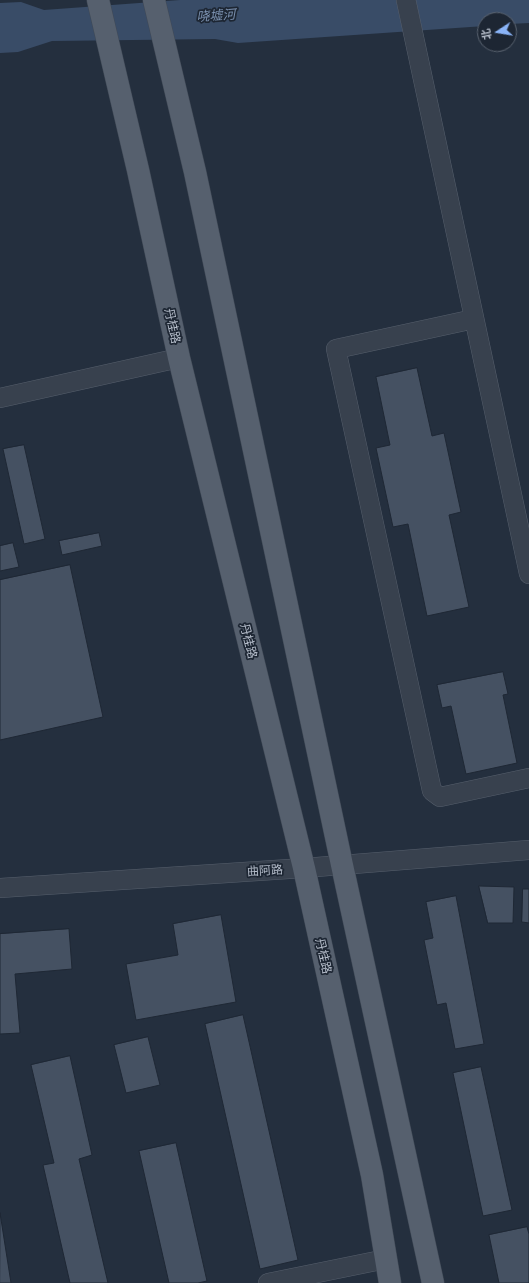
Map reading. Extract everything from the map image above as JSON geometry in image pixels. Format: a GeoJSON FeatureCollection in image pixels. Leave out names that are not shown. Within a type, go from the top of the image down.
{"type":"FeatureCollection","features":[{"type":"Feature","properties":{"kind":"main road","name":"丹桂路"},"geometry":{"type":"LineString","coordinates":[[98,0],[138,170],[179,358],[304,868],[372,1175],[390,1283]]}},
{"type":"Feature","properties":{"kind":"main road"},"geometry":{"type":"LineString","coordinates":[[154,0],[195,172],[342,864],[433,1283]]}},
{"type":"Feature","properties":{"kind":"street"},"geometry":{"type":"LineString","coordinates":[[406,0],[529,574]]}},
{"type":"Feature","properties":{"kind":"street"},"geometry":{"type":"LineString","coordinates":[[474,319],[336,349],[432,791],[440,797],[529,778]]}},
{"type":"Feature","properties":{"kind":"street"},"geometry":{"type":"LineString","coordinates":[[0,398],[179,358]]}},
{"type":"Feature","properties":{"kind":"street","name":"曲阿路"},"geometry":{"type":"LineString","coordinates":[[0,888],[304,868],[529,850]]}},
{"type":"Feature","properties":{"kind":"street"},"geometry":{"type":"LineString","coordinates":[[268,1283],[386,1259]]}},
{"type":"Feature","properties":{"kind":"water","name":"哓墟河"},"geometry":{"type":"Polygon","coordinates":[[[180,0],[529,0],[529,23],[517,24],[517,12],[477,12],[477,27],[238,43],[215,39],[52,41],[18,52],[0,53],[0,3],[21,2],[44,10],[180,0]]]}},
{"type":"Feature","properties":{"kind":"building"},"geometry":{"type":"Polygon","coordinates":[[[417,368],[432,436],[444,433],[461,512],[449,515],[469,607],[427,616],[408,524],[393,527],[376,448],[390,445],[376,377],[417,368]]]}},
{"type":"Feature","properties":{"kind":"building"},"geometry":{"type":"Polygon","coordinates":[[[24,445],[45,539],[24,544],[3,449],[24,445]]]}},
{"type":"Feature","properties":{"kind":"building"},"geometry":{"type":"Polygon","coordinates":[[[99,533],[102,546],[62,555],[59,541],[99,533]]]}},
{"type":"Feature","properties":{"kind":"building"},"geometry":{"type":"Polygon","coordinates":[[[13,543],[19,567],[0,571],[0,546],[13,543]]]}},
{"type":"Feature","properties":{"kind":"building"},"geometry":{"type":"Polygon","coordinates":[[[70,565],[103,717],[0,740],[0,580],[70,565]]]}},
{"type":"Feature","properties":{"kind":"building"},"geometry":{"type":"Polygon","coordinates":[[[503,672],[508,694],[503,695],[517,763],[466,774],[451,706],[442,708],[437,685],[503,672]]]}},
{"type":"Feature","properties":{"kind":"building"},"geometry":{"type":"Polygon","coordinates":[[[479,886],[514,887],[513,923],[488,923],[479,886]]]}},
{"type":"Feature","properties":{"kind":"building"},"geometry":{"type":"Polygon","coordinates":[[[523,889],[529,889],[529,923],[522,922],[523,889]]]}},
{"type":"Feature","properties":{"kind":"building"},"geometry":{"type":"Polygon","coordinates":[[[456,896],[484,1044],[455,1049],[446,1003],[437,1005],[424,940],[433,938],[426,902],[456,896]]]}},
{"type":"Feature","properties":{"kind":"building"},"geometry":{"type":"Polygon","coordinates":[[[221,915],[236,1002],[136,1020],[126,964],[178,955],[173,924],[221,915]]]}},
{"type":"Feature","properties":{"kind":"building"},"geometry":{"type":"Polygon","coordinates":[[[69,929],[72,969],[15,974],[20,1033],[0,1034],[0,934],[69,929]]]}},
{"type":"Feature","properties":{"kind":"building"},"geometry":{"type":"Polygon","coordinates":[[[243,1015],[298,1260],[260,1269],[205,1024],[243,1015]]]}},
{"type":"Feature","properties":{"kind":"building"},"geometry":{"type":"Polygon","coordinates":[[[148,1037],[160,1085],[126,1093],[114,1045],[148,1037]]]}},
{"type":"Feature","properties":{"kind":"building"},"geometry":{"type":"Polygon","coordinates":[[[70,1056],[92,1155],[79,1159],[108,1283],[70,1283],[43,1165],[54,1163],[31,1065],[70,1056]]]}},
{"type":"Feature","properties":{"kind":"building"},"geometry":{"type":"Polygon","coordinates":[[[481,1067],[512,1210],[483,1216],[453,1073],[481,1067]]]}},
{"type":"Feature","properties":{"kind":"building"},"geometry":{"type":"Polygon","coordinates":[[[176,1143],[207,1281],[198,1283],[169,1283],[139,1151],[176,1143]]]}},
{"type":"Feature","properties":{"kind":"building"},"geometry":{"type":"Polygon","coordinates":[[[0,1213],[11,1283],[0,1283],[0,1213]]]}},
{"type":"Feature","properties":{"kind":"building"},"geometry":{"type":"Polygon","coordinates":[[[527,1227],[529,1234],[529,1283],[499,1283],[489,1235],[527,1227]]]}}]}
